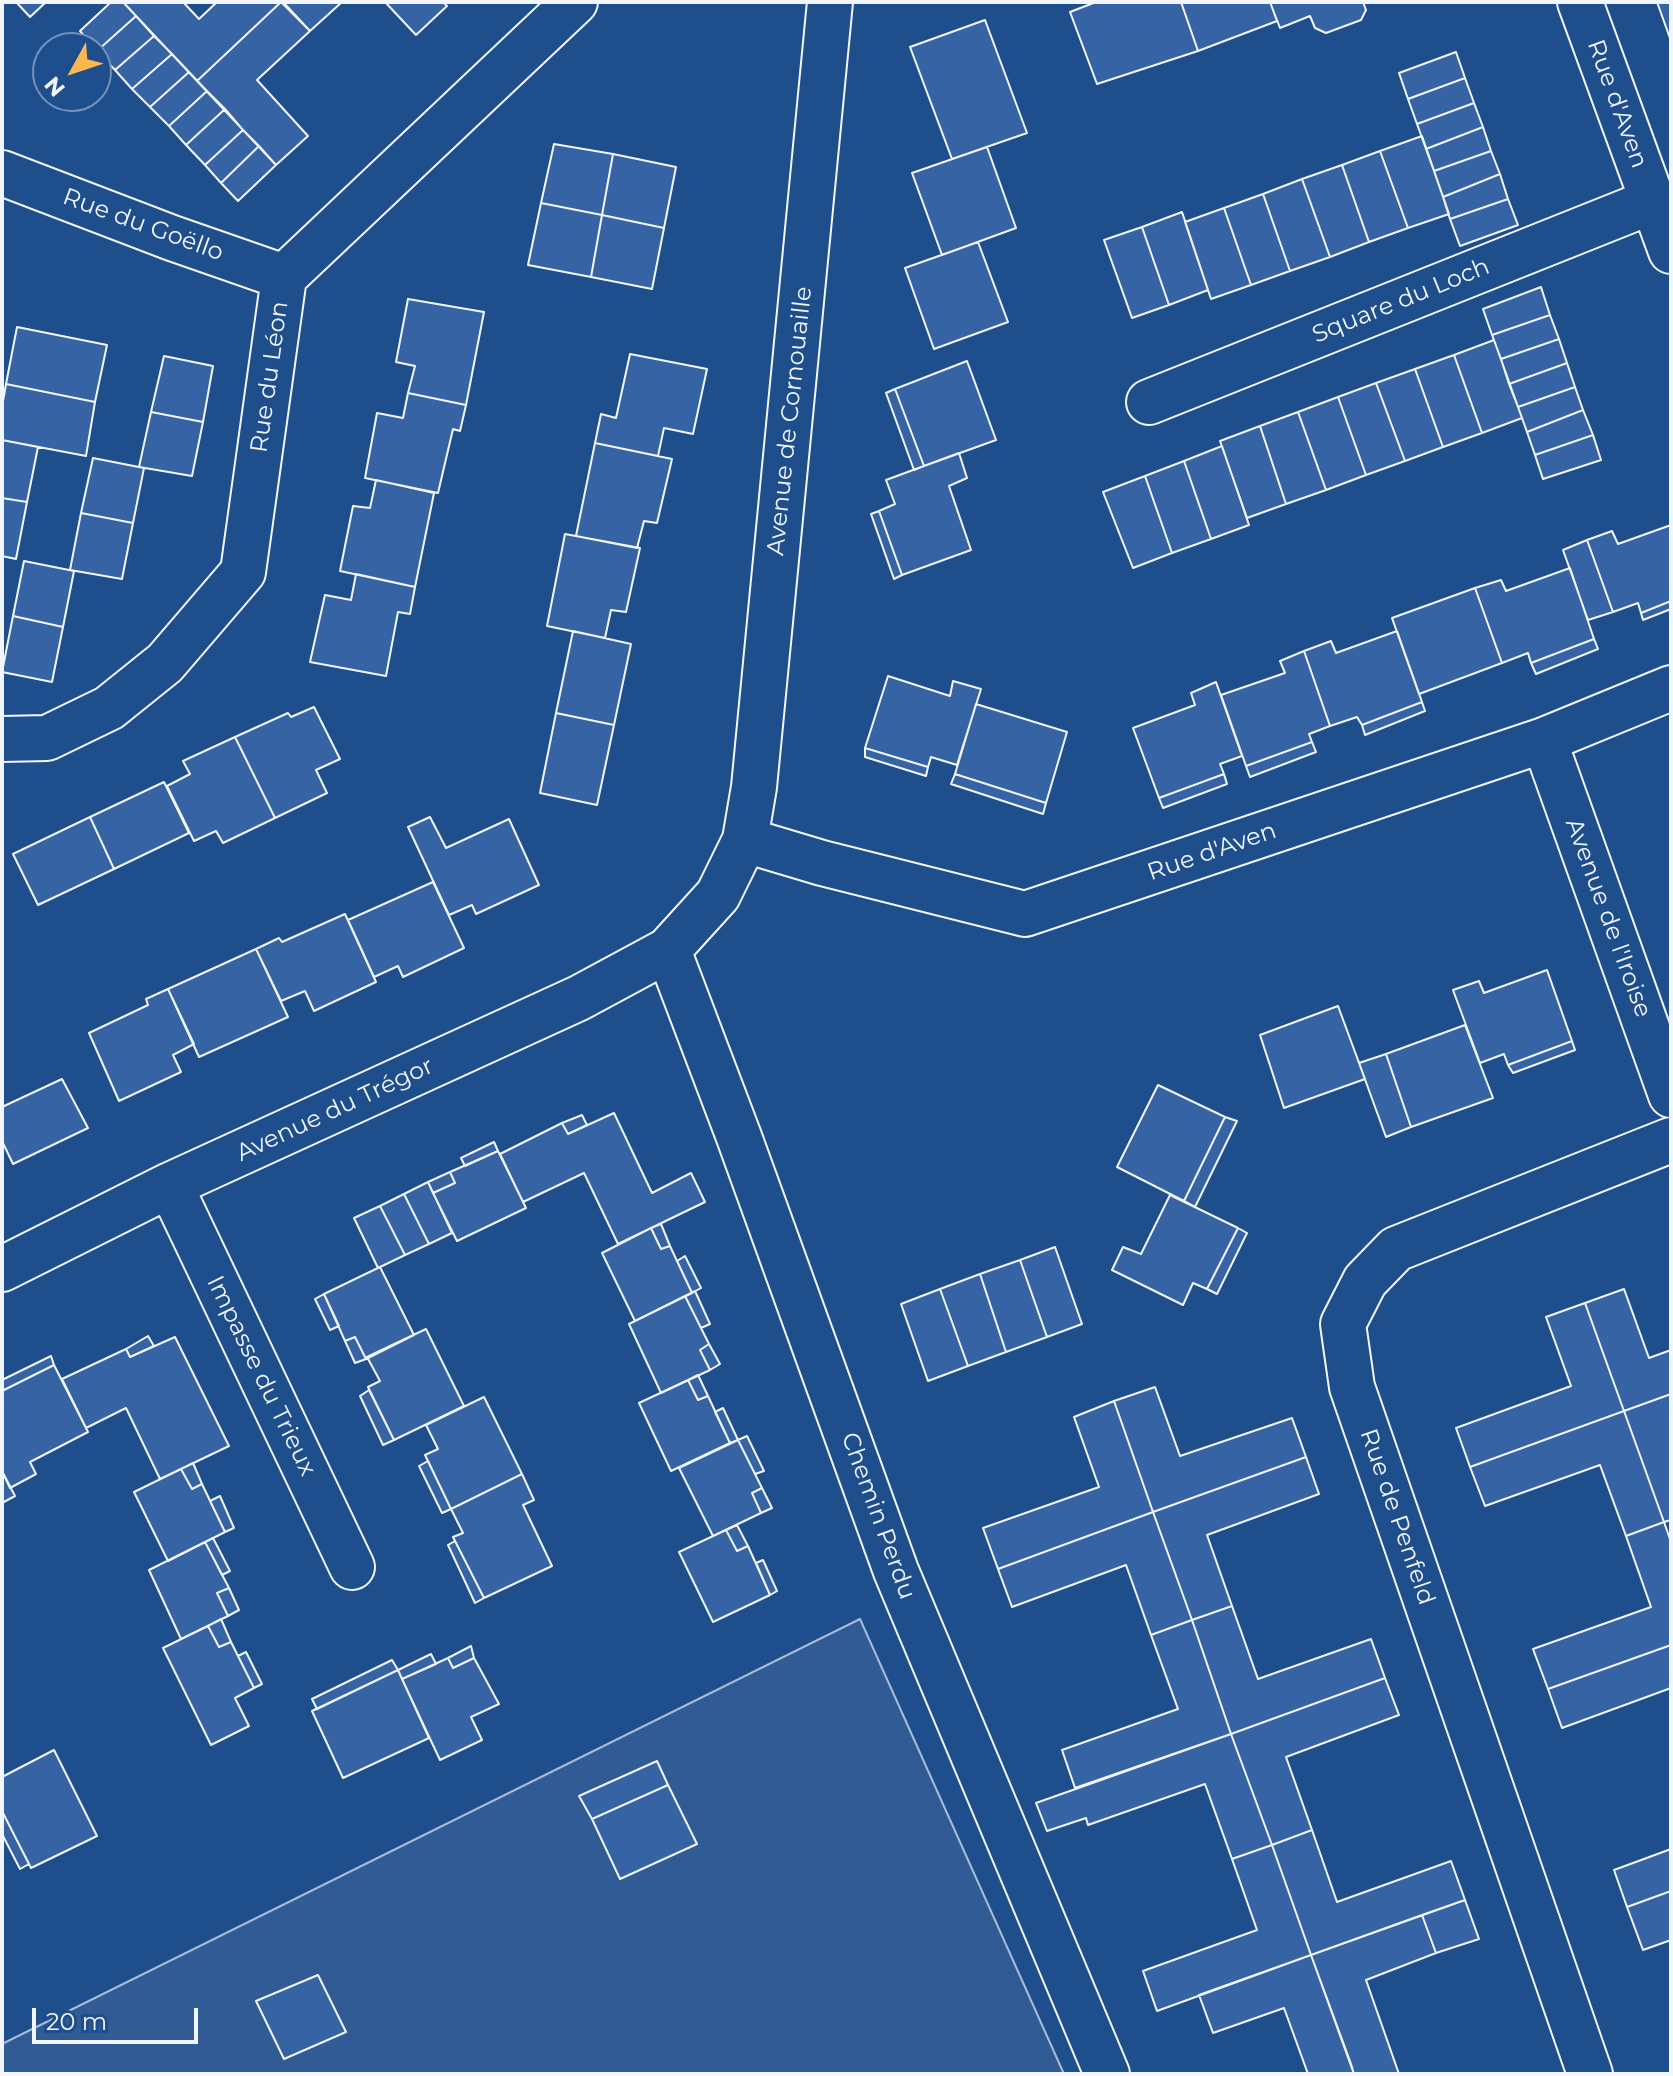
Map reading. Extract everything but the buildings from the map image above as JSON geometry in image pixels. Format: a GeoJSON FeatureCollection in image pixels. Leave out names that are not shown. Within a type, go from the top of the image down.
{"type":"FeatureCollection","features":[{"type":"Feature","properties":{"kind":"street","name":"Rue du Léon"},"geometry":{"type":"LineString","coordinates":[[2,739],[47,738],[109,708],[165,663],[243,572],[284,277],[575,2]]}},
{"type":"Feature","properties":{"kind":"street","name":"Avenue de Cornouaille"},"geometry":{"type":"LineString","coordinates":[[668,950],[718,895],[745,840],[754,787],[830,2]]}},
{"type":"Feature","properties":{"kind":"street","name":"Rue d'Aven"},"geometry":{"type":"LineString","coordinates":[[1580,2],[1671,251]]}},
{"type":"Feature","properties":{"kind":"street","name":"Rue du Goëllo"},"geometry":{"type":"LineString","coordinates":[[2,173],[284,277]]}},
{"type":"Feature","properties":{"kind":"street","name":"Square du Loch"},"geometry":{"type":"LineString","coordinates":[[1149,402],[1653,201]]}},
{"type":"Feature","properties":{"kind":"street","name":"Rue d'Aven"},"geometry":{"type":"LineString","coordinates":[[745,840],[822,863],[1025,914],[1544,740],[1671,688]]}},
{"type":"Feature","properties":{"kind":"street","name":"Avenue de l'Iroise"},"geometry":{"type":"LineString","coordinates":[[1544,740],[1671,1095]]}},
{"type":"Feature","properties":{"kind":"street","name":"Avenue du Trégor"},"geometry":{"type":"LineString","coordinates":[[2,1269],[170,1185],[579,998],[668,950]]}},
{"type":"Feature","properties":{"kind":"street","name":"Chemin Perdu"},"geometry":{"type":"LineString","coordinates":[[668,950],[896,1571],[1107,2074]]}},
{"type":"Feature","properties":{"kind":"street","name":"Rue de Penfeld"},"geometry":{"type":"LineString","coordinates":[[1590,2074],[1352,1387],[1343,1324],[1365,1281],[1396,1249],[1671,1140]]}},
{"type":"Feature","properties":{"kind":"street","name":"Impasse du Trieux"},"geometry":{"type":"LineString","coordinates":[[170,1185],[352,1567]]}},
{"type":"Feature","properties":{"kind":"shaded area"},"geometry":{"type":"Polygon","coordinates":[[[860,1619],[1064,2074],[2,2074],[2,2044],[860,1619]]]}}]}
